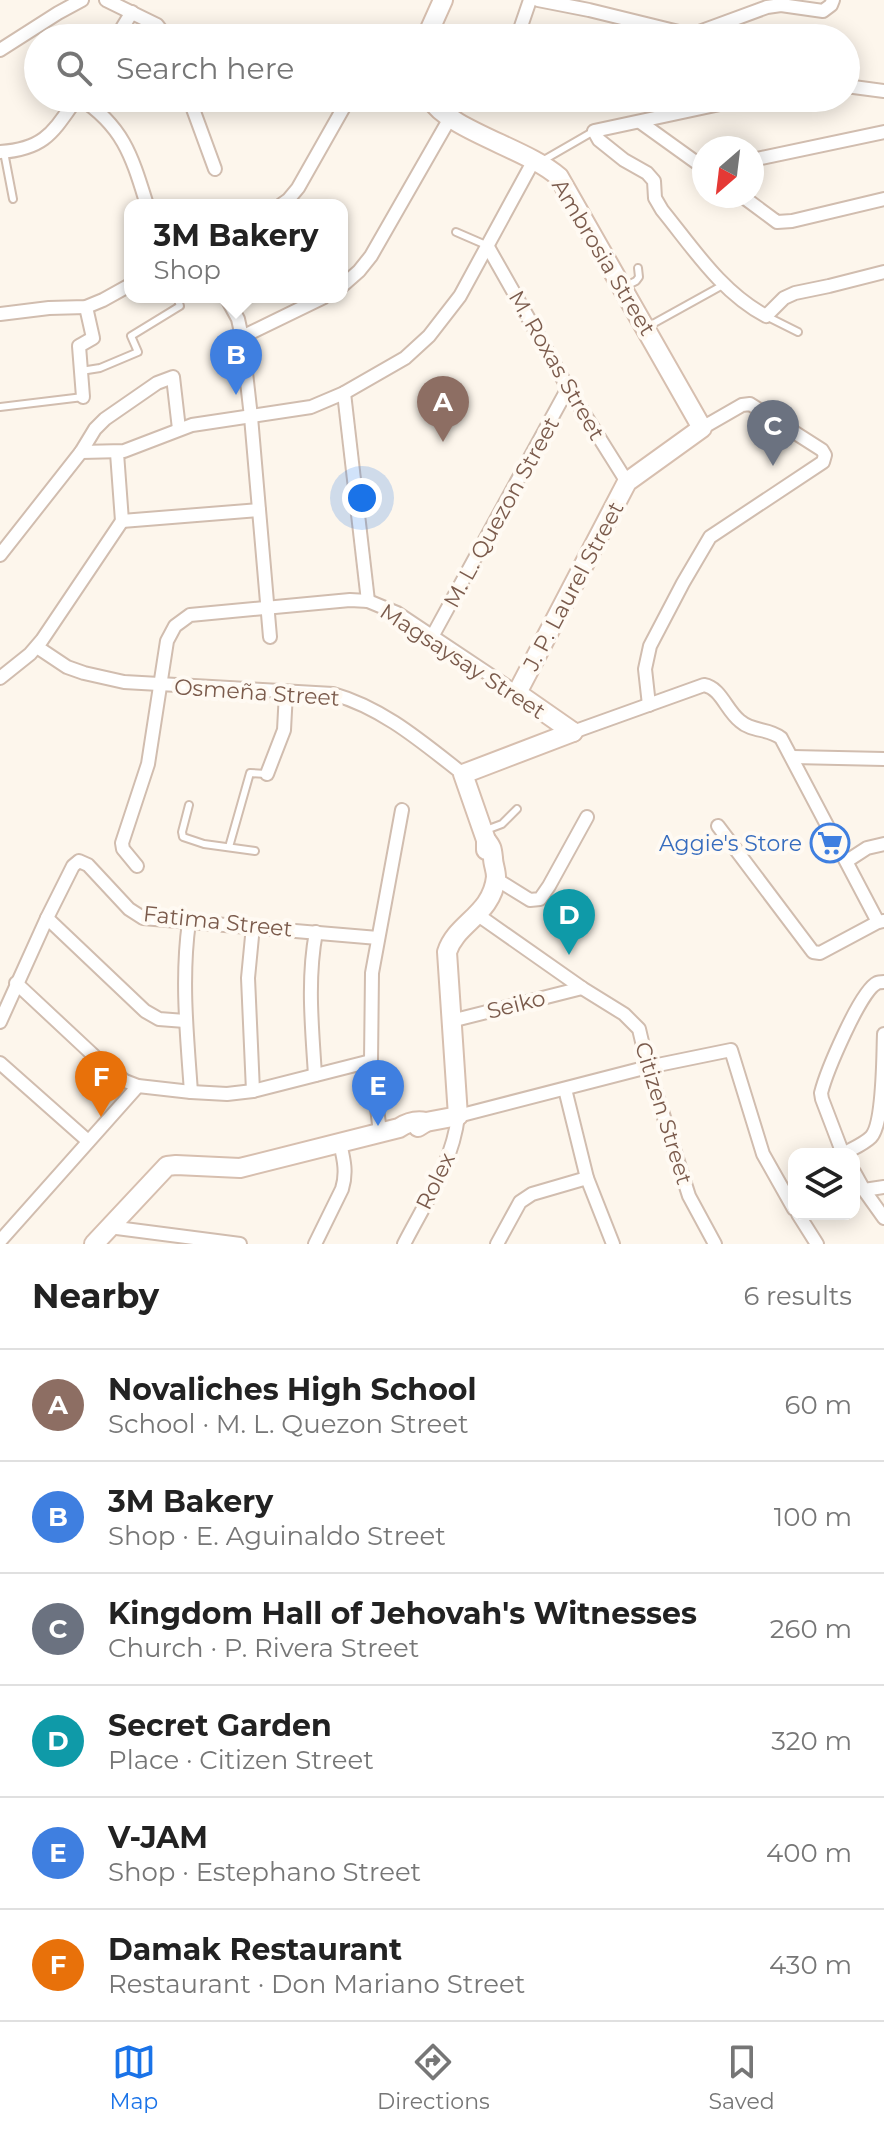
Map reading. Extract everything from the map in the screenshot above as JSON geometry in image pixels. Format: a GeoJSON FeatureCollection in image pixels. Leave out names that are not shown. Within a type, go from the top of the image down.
{"type":"FeatureCollection","features":[{"type":"Feature","properties":{"kind":"street"},"geometry":{"type":"LineString","coordinates":[[33,24],[56,6],[82,0]]}},
{"type":"Feature","properties":{"kind":"street"},"geometry":{"type":"LineString","coordinates":[[106,0],[155,24]]}},
{"type":"Feature","properties":{"kind":"street"},"geometry":{"type":"LineString","coordinates":[[432,24],[443,0]]}},
{"type":"Feature","properties":{"kind":"street"},"geometry":{"type":"LineString","coordinates":[[522,24],[530,0]]}},
{"type":"Feature","properties":{"kind":"street"},"geometry":{"type":"LineString","coordinates":[[538,0],[589,10],[633,24]]}},
{"type":"Feature","properties":{"kind":"street"},"geometry":{"type":"LineString","coordinates":[[724,24],[767,7],[781,5],[823,11],[833,0]]}},
{"type":"Feature","properties":{"kind":"street"},"geometry":{"type":"LineString","coordinates":[[125,24],[132,12]]}},
{"type":"Feature","properties":{"kind":"street"},"geometry":{"type":"LineString","coordinates":[[0,50],[24,31]]}},
{"type":"Feature","properties":{"kind":"street"},"geometry":{"type":"LineString","coordinates":[[860,88],[884,91]]}},
{"type":"Feature","properties":{"kind":"street"},"geometry":{"type":"LineString","coordinates":[[2,152],[36,145],[67,112]]}},
{"type":"Feature","properties":{"kind":"street"},"geometry":{"type":"LineString","coordinates":[[98,112],[119,133],[145,199]]}},
{"type":"Feature","properties":{"kind":"street"},"geometry":{"type":"LineString","coordinates":[[194,112],[215,169]]}},
{"type":"Feature","properties":{"kind":"street"},"geometry":{"type":"LineString","coordinates":[[289,199],[341,112]]}},
{"type":"Feature","properties":{"kind":"street","name":"Ambrosia Street"},"geometry":{"type":"LineString","coordinates":[[442,112],[537,162],[559,177],[702,428]]}},
{"type":"Feature","properties":{"kind":"street"},"geometry":{"type":"LineString","coordinates":[[673,112],[594,131],[599,140],[624,160],[647,173],[654,181],[655,198],[662,210],[723,285],[749,307],[766,316],[784,298],[795,293],[884,272]]}},
{"type":"Feature","properties":{"kind":"street"},"geometry":{"type":"LineString","coordinates":[[348,281],[371,256],[450,118]]}},
{"type":"Feature","properties":{"kind":"street"},"geometry":{"type":"LineString","coordinates":[[640,122],[692,159]]}},
{"type":"Feature","properties":{"kind":"street"},"geometry":{"type":"LineString","coordinates":[[764,157],[884,132]]}},
{"type":"Feature","properties":{"kind":"street"},"geometry":{"type":"LineString","coordinates":[[81,452],[117,453],[202,423],[311,407],[344,393],[405,358],[429,336],[460,296],[537,162]]}},
{"type":"Feature","properties":{"kind":"street"},"geometry":{"type":"LineString","coordinates":[[758,208],[777,222],[792,221],[884,199]]}},
{"type":"Feature","properties":{"kind":"street","name":"M. Roxas Street"},"geometry":{"type":"LineString","coordinates":[[488,247],[568,388],[627,482]]}},
{"type":"Feature","properties":{"kind":"street"},"geometry":{"type":"LineString","coordinates":[[0,314],[86,307],[124,288]]}},
{"type":"Feature","properties":{"kind":"street"},"geometry":{"type":"LineString","coordinates":[[229,303],[238,319],[242,337],[270,637]]}},
{"type":"Feature","properties":{"kind":"street"},"geometry":{"type":"LineString","coordinates":[[242,337],[312,303]]}},
{"type":"Feature","properties":{"kind":"street"},"geometry":{"type":"LineString","coordinates":[[83,397],[79,346],[93,338],[86,307]]}},
{"type":"Feature","properties":{"kind":"street"},"geometry":{"type":"LineString","coordinates":[[0,555],[81,452],[95,429],[157,383],[173,377],[179,429]]}},
{"type":"Feature","properties":{"kind":"street","name":"M. L. Quezon Street"},"geometry":{"type":"LineString","coordinates":[[433,635],[568,388]]}},
{"type":"Feature","properties":{"kind":"street"},"geometry":{"type":"LineString","coordinates":[[344,393],[368,601]]}},
{"type":"Feature","properties":{"kind":"street","name":"J. P. Laurel Street"},"geometry":{"type":"LineString","coordinates":[[517,693],[627,482],[702,428],[742,405],[750,404],[822,450],[825,455],[823,462],[710,537],[650,646],[645,669],[649,705]]}},
{"type":"Feature","properties":{"kind":"street"},"geometry":{"type":"LineString","coordinates":[[0,678],[37,647],[122,521],[117,453]]}},
{"type":"Feature","properties":{"kind":"street"},"geometry":{"type":"LineString","coordinates":[[122,521],[259,510]]}},
{"type":"Feature","properties":{"kind":"street","name":"Magsaysay Street"},"geometry":{"type":"LineString","coordinates":[[137,866],[122,845],[148,764],[167,641],[182,620],[200,613],[368,601],[387,608],[433,635],[573,732]]}},
{"type":"Feature","properties":{"kind":"street","name":"Osmeña Street"},"geometry":{"type":"LineString","coordinates":[[37,647],[67,667],[124,682],[333,694],[355,701],[391,720],[463,774]]}},
{"type":"Feature","properties":{"kind":"street"},"geometry":{"type":"LineString","coordinates":[[458,1116],[447,952],[452,942],[488,902],[496,879],[492,846],[484,835],[463,774],[704,685],[709,686],[735,718],[746,726],[778,735],[793,757],[881,922],[815,953],[718,826]]}},
{"type":"Feature","properties":{"kind":"street"},"geometry":{"type":"LineString","coordinates":[[267,774],[284,730],[286,692]]}},
{"type":"Feature","properties":{"kind":"street"},"geometry":{"type":"LineString","coordinates":[[793,757],[884,759]]}},
{"type":"Feature","properties":{"kind":"street"},"geometry":{"type":"LineString","coordinates":[[380,1132],[371,1061],[372,973],[402,810]]}},
{"type":"Feature","properties":{"kind":"street"},"geometry":{"type":"LineString","coordinates":[[496,879],[530,900],[540,899],[587,817]]}},
{"type":"Feature","properties":{"kind":"street"},"geometry":{"type":"LineString","coordinates":[[847,861],[867,848],[884,844]]}},
{"type":"Feature","properties":{"kind":"street","name":"Fatima Street"},"geometry":{"type":"LineString","coordinates":[[47,918],[73,866],[79,861],[88,865],[129,909],[143,918],[378,938]]}},
{"type":"Feature","properties":{"kind":"street","name":"Citizen Street"},"geometry":{"type":"LineString","coordinates":[[478,915],[633,1021],[639,1029],[689,1196],[715,1244]]}},
{"type":"Feature","properties":{"kind":"street"},"geometry":{"type":"LineString","coordinates":[[0,1022],[47,918],[145,1011],[159,1019],[185,1021]]}},
{"type":"Feature","properties":{"kind":"street"},"geometry":{"type":"LineString","coordinates":[[189,922],[184,968],[191,1092]]}},
{"type":"Feature","properties":{"kind":"street"},"geometry":{"type":"LineString","coordinates":[[253,926],[248,978],[253,1091]]}},
{"type":"Feature","properties":{"kind":"street"},"geometry":{"type":"LineString","coordinates":[[315,1075],[310,966],[316,932]]}},
{"type":"Feature","properties":{"kind":"street"},"geometry":{"type":"LineString","coordinates":[[841,1148],[822,1099],[823,1085],[856,1010],[869,991],[877,983],[884,982]]}},
{"type":"Feature","properties":{"kind":"street"},"geometry":{"type":"LineString","coordinates":[[16,983],[106,1067],[138,1086],[227,1094],[253,1091],[371,1061]]}},
{"type":"Feature","properties":{"kind":"street","name":"Seiko"},"geometry":{"type":"LineString","coordinates":[[451,1021],[582,988]]}},
{"type":"Feature","properties":{"kind":"street"},"geometry":{"type":"LineString","coordinates":[[853,1148],[871,1137],[877,1129],[882,1099],[884,1034]]}},
{"type":"Feature","properties":{"kind":"street"},"geometry":{"type":"LineString","coordinates":[[94,1244],[167,1166],[240,1168],[380,1132],[420,1127],[426,1122],[648,1067],[731,1050],[763,1154],[788,1198]]}},
{"type":"Feature","properties":{"kind":"street"},"geometry":{"type":"LineString","coordinates":[[2,1065],[88,1141]]}},
{"type":"Feature","properties":{"kind":"street"},"geometry":{"type":"LineString","coordinates":[[0,1081],[2,1065]]}},
{"type":"Feature","properties":{"kind":"street"},"geometry":{"type":"LineString","coordinates":[[0,1241],[138,1086]]}},
{"type":"Feature","properties":{"kind":"street"},"geometry":{"type":"LineString","coordinates":[[565,1089],[587,1178],[613,1244]]}},
{"type":"Feature","properties":{"kind":"street","name":"Rolex"},"geometry":{"type":"LineString","coordinates":[[404,1244],[449,1156],[456,1136],[458,1116]]}},
{"type":"Feature","properties":{"kind":"street"},"geometry":{"type":"LineString","coordinates":[[315,1244],[345,1180],[340,1143]]}},
{"type":"Feature","properties":{"kind":"street"},"geometry":{"type":"LineString","coordinates":[[497,1244],[520,1202],[532,1194],[587,1178]]}},
{"type":"Feature","properties":{"kind":"street"},"geometry":{"type":"LineString","coordinates":[[860,1183],[884,1218]]}},
{"type":"Feature","properties":{"kind":"street"},"geometry":{"type":"LineString","coordinates":[[864,1190],[884,1187]]}},
{"type":"Feature","properties":{"kind":"street"},"geometry":{"type":"LineString","coordinates":[[802,1220],[817,1244]]}},
{"type":"Feature","properties":{"kind":"street"},"geometry":{"type":"LineString","coordinates":[[109,1227],[240,1244]]}},
{"type":"Feature","properties":{"kind":"lane"},"geometry":{"type":"LineString","coordinates":[[537,162],[594,131]]}},
{"type":"Feature","properties":{"kind":"lane"},"geometry":{"type":"LineString","coordinates":[[2,152],[13,199]]}},
{"type":"Feature","properties":{"kind":"lane"},"geometry":{"type":"LineString","coordinates":[[456,232],[488,247]]}},
{"type":"Feature","properties":{"kind":"lane"},"geometry":{"type":"LineString","coordinates":[[623,288],[636,281],[638,268]]}},
{"type":"Feature","properties":{"kind":"lane"},"geometry":{"type":"LineString","coordinates":[[646,328],[723,285]]}},
{"type":"Feature","properties":{"kind":"lane"},"geometry":{"type":"LineString","coordinates":[[81,371],[100,368],[138,352],[131,336],[180,306],[179,303]]}},
{"type":"Feature","properties":{"kind":"lane"},"geometry":{"type":"LineString","coordinates":[[766,316],[798,332]]}},
{"type":"Feature","properties":{"kind":"lane"},"geometry":{"type":"LineString","coordinates":[[0,407],[83,397]]}},
{"type":"Feature","properties":{"kind":"lane"},"geometry":{"type":"LineString","coordinates":[[229,847],[250,773],[267,774]]}},
{"type":"Feature","properties":{"kind":"lane"},"geometry":{"type":"LineString","coordinates":[[189,805],[183,837],[204,844],[255,851]]}},
{"type":"Feature","properties":{"kind":"lane"},"geometry":{"type":"LineString","coordinates":[[484,835],[502,824],[517,809]]}},
{"type":"Feature","properties":{"kind":"place","name":"3M Bakery"},"geometry":{"type":"Point","coordinates":[236,395]}},
{"type":"Feature","properties":{"kind":"place","name":"Novaliches High School"},"geometry":{"type":"Point","coordinates":[443,442]}},
{"type":"Feature","properties":{"kind":"place","name":"Kingdom Hall of Jehovah's Witnesses"},"geometry":{"type":"Point","coordinates":[773,466]}},
{"type":"Feature","properties":{"kind":"place","name":"Aggie's Store"},"geometry":{"type":"Point","coordinates":[830,843]}},
{"type":"Feature","properties":{"kind":"place","name":"Secret Garden"},"geometry":{"type":"Point","coordinates":[569,955]}},
{"type":"Feature","properties":{"kind":"place","name":"Damak Restaurant"},"geometry":{"type":"Point","coordinates":[101,1117]}},
{"type":"Feature","properties":{"kind":"place","name":"V-JAM"},"geometry":{"type":"Point","coordinates":[378,1126]}}]}
